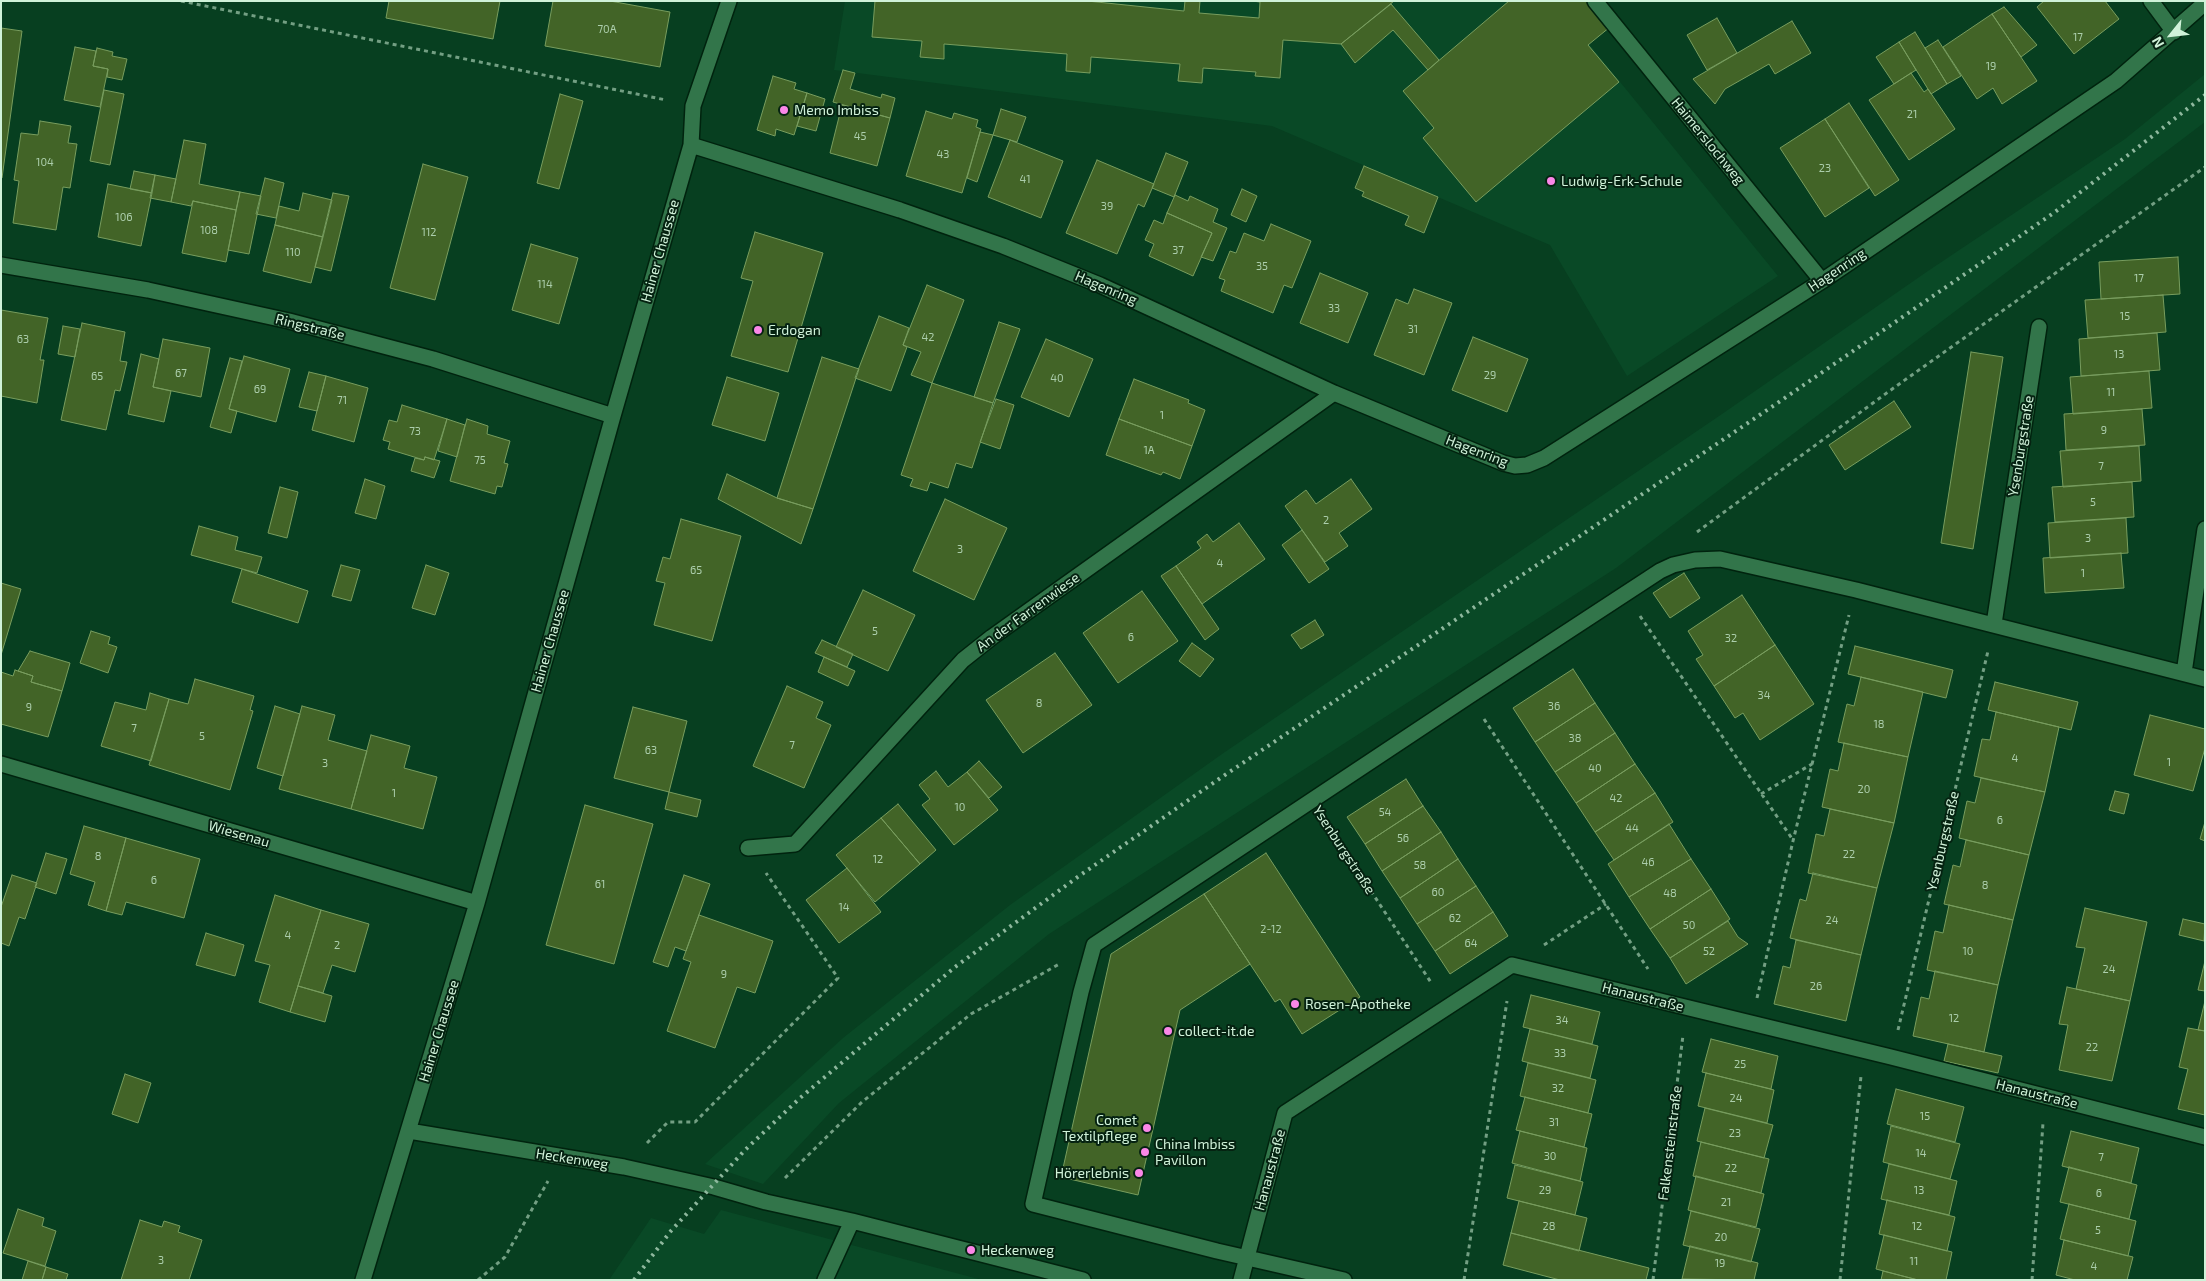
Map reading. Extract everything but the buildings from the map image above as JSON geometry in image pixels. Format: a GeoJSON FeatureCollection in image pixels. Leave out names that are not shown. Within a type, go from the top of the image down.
{"type":"FeatureCollection","features":[{"type":"Feature","properties":{"kind":"street","name":"Hainer Chaussee"},"geometry":{"type":"LineString","coordinates":[[363,1280],[476,904],[612,416],[691,145],[693,106],[729,1]]}},
{"type":"Feature","properties":{"kind":"street","name":"Haimerslochweg"},"geometry":{"type":"LineString","coordinates":[[1595,1],[1822,281]]}},
{"type":"Feature","properties":{"kind":"street"},"geometry":{"type":"LineString","coordinates":[[2151,1],[2174,32]]}},
{"type":"Feature","properties":{"kind":"street","name":"Hagenring"},"geometry":{"type":"LineString","coordinates":[[691,145],[900,210],[1003,246],[1100,285],[1334,393],[1503,463],[1515,466],[1527,465],[1544,458],[1822,281],[2116,81],[2205,3]]}},
{"type":"Feature","properties":{"kind":"street","name":"Ringstraße"},"geometry":{"type":"LineString","coordinates":[[1,266],[148,290],[289,322],[433,359],[612,416]]}},
{"type":"Feature","properties":{"kind":"street","name":"Ysenburgstraße"},"geometry":{"type":"LineString","coordinates":[[1994,624],[2039,327]]}},
{"type":"Feature","properties":{"kind":"street","name":"An der Farrenwiese"},"geometry":{"type":"LineString","coordinates":[[748,848],[795,844],[962,660],[1334,393]]}},
{"type":"Feature","properties":{"kind":"street"},"geometry":{"type":"LineString","coordinates":[[2184,672],[2205,529]]}},
{"type":"Feature","properties":{"kind":"street","name":"Ysenburgstraße"},"geometry":{"type":"LineString","coordinates":[[1312,800],[1660,571],[1673,565],[1694,560],[1720,559],[1856,590],[2184,672],[2205,679]]}},
{"type":"Feature","properties":{"kind":"street","name":"Wiesenau"},"geometry":{"type":"LineString","coordinates":[[1,764],[476,904]]}},
{"type":"Feature","properties":{"kind":"street"},"geometry":{"type":"LineString","coordinates":[[1312,800],[1094,944],[1033,1204],[1246,1258],[1344,1280]]}},
{"type":"Feature","properties":{"kind":"street","name":"Hanaustraße"},"geometry":{"type":"LineString","coordinates":[[1241,1280],[1285,1113],[1512,965],[1891,1057],[2205,1137]]}},
{"type":"Feature","properties":{"kind":"street","name":"Heckenweg"},"geometry":{"type":"LineString","coordinates":[[409,1131],[624,1167],[714,1187],[766,1202],[852,1221],[1083,1280]]}},
{"type":"Feature","properties":{"kind":"street"},"geometry":{"type":"LineString","coordinates":[[825,1280],[852,1221]]}},
{"type":"Feature","properties":{"kind":"path"},"geometry":{"type":"LineString","coordinates":[[181,1],[693,106]]}},
{"type":"Feature","properties":{"kind":"path"},"geometry":{"type":"LineString","coordinates":[[1673,565],[1698,530],[1888,392],[2205,167]]}},
{"type":"Feature","properties":{"kind":"path"},"geometry":{"type":"LineString","coordinates":[[1751,1023],[1793,841],[1856,590]]}},
{"type":"Feature","properties":{"kind":"path"},"geometry":{"type":"LineString","coordinates":[[1625,595],[1793,841]]}},
{"type":"Feature","properties":{"kind":"path","name":"Ysenburgstraße"},"geometry":{"type":"LineString","coordinates":[[1891,1057],[1994,624]]}},
{"type":"Feature","properties":{"kind":"path"},"geometry":{"type":"LineString","coordinates":[[1468,696],[1670,1003]]}},
{"type":"Feature","properties":{"kind":"path"},"geometry":{"type":"LineString","coordinates":[[1761,794],[1812,764]]}},
{"type":"Feature","properties":{"kind":"path","name":"Ysenburgstraße"},"geometry":{"type":"LineString","coordinates":[[1312,800],[1448,1007]]}},
{"type":"Feature","properties":{"kind":"path"},"geometry":{"type":"LineString","coordinates":[[624,1167],[668,1122],[695,1122],[838,978],[748,848]]}},
{"type":"Feature","properties":{"kind":"path"},"geometry":{"type":"LineString","coordinates":[[1464,1280],[1512,965],[1606,904]]}},
{"type":"Feature","properties":{"kind":"path"},"geometry":{"type":"LineString","coordinates":[[766,1202],[790,1173],[862,1102],[972,1014],[1094,944]]}},
{"type":"Feature","properties":{"kind":"path","name":"Falkensteinstraße"},"geometry":{"type":"LineString","coordinates":[[1653,1280],[1686,1007]]}},
{"type":"Feature","properties":{"kind":"path"},"geometry":{"type":"LineString","coordinates":[[1840,1280],[1864,1051]]}},
{"type":"Feature","properties":{"kind":"path"},"geometry":{"type":"LineString","coordinates":[[2032,1280],[2044,1096]]}},
{"type":"Feature","properties":{"kind":"path"},"geometry":{"type":"LineString","coordinates":[[478,1280],[505,1257],[561,1157]]}},
{"type":"Feature","properties":{"kind":"shaded area","name":"Ludwig-Erk-Schule"},"geometry":{"type":"Polygon","coordinates":[[[845,1],[1557,1],[1590,45],[1778,276],[1627,376],[1550,245],[1272,126],[834,70],[845,1]]]}},
{"type":"Feature","properties":{"kind":"shaded area"},"geometry":{"type":"Polygon","coordinates":[[[2205,74],[2205,122],[1616,568],[1049,934],[839,1103],[763,1184],[705,1164],[843,1038],[1010,905],[1222,754],[1722,414],[1925,273],[2125,139],[2205,74]]]}},
{"type":"Feature","properties":{"kind":"shaded area"},"geometry":{"type":"Polygon","coordinates":[[[721,1210],[982,1280],[609,1280],[651,1218],[704,1234],[721,1210]]]}},
{"type":"Feature","properties":{"kind":"railway"},"geometry":{"type":"LineString","coordinates":[[634,1280],[670,1232],[745,1150],[800,1098],[955,967],[1079,876],[1219,779],[1776,404],[2055,212],[2205,95]]}},
{"type":"Feature","properties":{"kind":"place","name":"Memo Imbiss"},"geometry":{"type":"Point","coordinates":[784,110]}},
{"type":"Feature","properties":{"kind":"place","name":"Ludwig-Erk-Schule"},"geometry":{"type":"Point","coordinates":[1551,181]}},
{"type":"Feature","properties":{"kind":"place","name":"Erdogan"},"geometry":{"type":"Point","coordinates":[758,330]}},
{"type":"Feature","properties":{"kind":"place","name":"Rosen-Apotheke"},"geometry":{"type":"Point","coordinates":[1295,1004]}},
{"type":"Feature","properties":{"kind":"place","name":"collect-it.de"},"geometry":{"type":"Point","coordinates":[1168,1031]}},
{"type":"Feature","properties":{"kind":"place","name":"Comet Textilpflege"},"geometry":{"type":"Point","coordinates":[1147,1128]}},
{"type":"Feature","properties":{"kind":"place","name":"China Imbiss Pavillon"},"geometry":{"type":"Point","coordinates":[1145,1152]}},
{"type":"Feature","properties":{"kind":"place","name":"Hörerlebnis"},"geometry":{"type":"Point","coordinates":[1139,1173]}},
{"type":"Feature","properties":{"kind":"place","name":"Heckenweg"},"geometry":{"type":"Point","coordinates":[971,1250]}}]}
